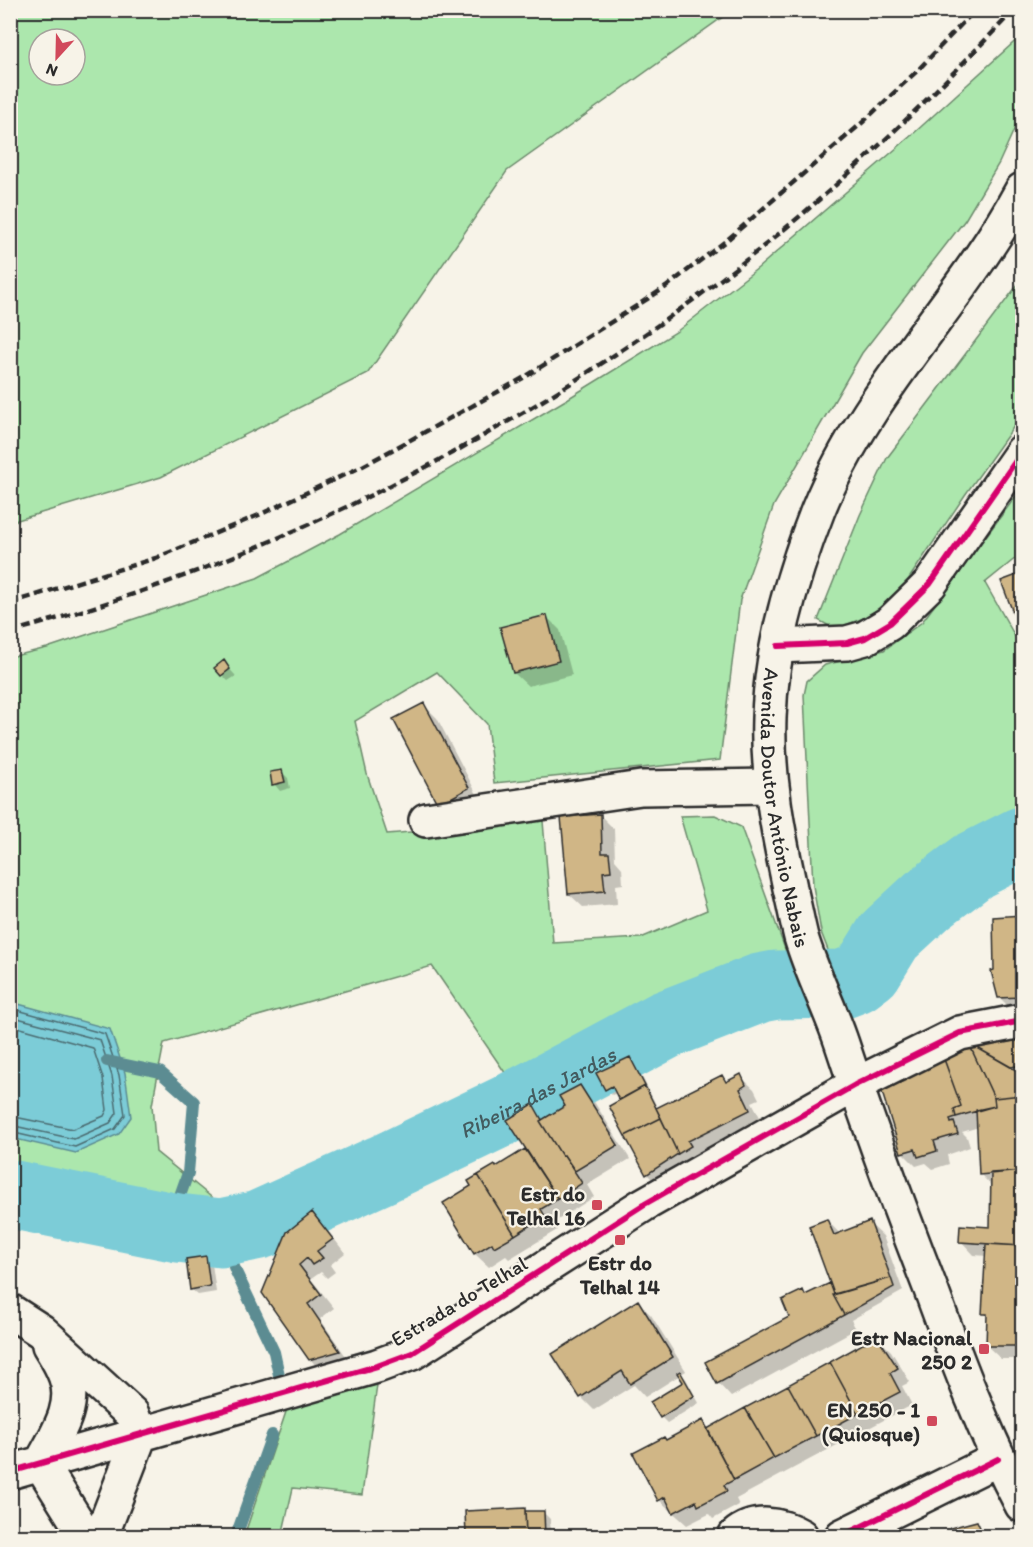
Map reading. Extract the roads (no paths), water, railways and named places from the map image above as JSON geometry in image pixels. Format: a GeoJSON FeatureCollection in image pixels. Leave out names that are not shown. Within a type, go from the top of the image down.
{"type":"FeatureCollection","features":[{"type":"Feature","properties":{"kind":"street","name":"Avenida Doutor António Nabais"},"geometry":{"type":"LineString","coordinates":[[1023,190],[852,440],[819,507],[787,601],[778,646],[769,718],[771,786],[778,833],[802,939],[842,1042],[855,1085],[945,1329],[998,1459],[1023,1505]]}},
{"type":"Feature","properties":{"kind":"street"},"geometry":{"type":"LineString","coordinates":[[778,646],[847,644],[865,638],[890,623],[930,584],[1023,452]]}},
{"type":"Feature","properties":{"kind":"street"},"geometry":{"type":"LineString","coordinates":[[426,820],[641,788],[771,786]]}},
{"type":"Feature","properties":{"kind":"street","name":"Estrada do Telhal"},"geometry":{"type":"LineString","coordinates":[[26,1468],[377,1366],[412,1353],[644,1205],[855,1085],[960,1033],[1023,1021]]}},
{"type":"Feature","properties":{"kind":"street"},"geometry":{"type":"LineString","coordinates":[[10,1311],[41,1331],[132,1414],[140,1435],[102,1536]]}},
{"type":"Feature","properties":{"kind":"street"},"geometry":{"type":"LineString","coordinates":[[41,1331],[66,1376],[70,1399],[61,1425],[26,1468],[79,1525],[81,1536]]}},
{"type":"Feature","properties":{"kind":"street"},"geometry":{"type":"LineString","coordinates":[[842,1536],[998,1459]]}},
{"type":"Feature","properties":{"kind":"street"},"geometry":{"type":"LineString","coordinates":[[735,1536],[755,1526],[772,1525],[789,1529],[801,1536]]}},
{"type":"Feature","properties":{"kind":"water"},"geometry":{"type":"Polygon","coordinates":[[[11,1002],[110,1029],[125,1073],[131,1117],[119,1134],[76,1153],[11,1138],[11,1002]]]}},
{"type":"Feature","properties":{"kind":"waterway","name":"Ribeira das Jardas"},"geometry":{"type":"LineString","coordinates":[[10,1194],[178,1228],[221,1233],[259,1225],[510,1108],[665,1025],[760,988],[776,985],[843,984],[856,979],[868,970],[889,936],[928,900],[973,866],[1022,841]]}},
{"type":"Feature","properties":{"kind":"waterway"},"geometry":{"type":"LineString","coordinates":[[107,1061],[160,1072],[194,1102],[188,1173],[169,1227]]}},
{"type":"Feature","properties":{"kind":"waterway"},"geometry":{"type":"LineString","coordinates":[[221,1233],[236,1272],[274,1352],[279,1375]]}},
{"type":"Feature","properties":{"kind":"waterway"},"geometry":{"type":"LineString","coordinates":[[236,1536],[272,1435]]}},
{"type":"Feature","properties":{"kind":"railway"},"geometry":{"type":"LineString","coordinates":[[10,603],[156,558],[259,515],[361,467],[525,377],[666,287],[727,240],[863,122],[918,70],[975,10]]}},
{"type":"Feature","properties":{"kind":"railway"},"geometry":{"type":"LineString","coordinates":[[10,632],[109,602],[206,568],[301,528],[394,484],[485,435],[573,382],[658,325],[741,264],[813,205],[916,110],[1014,10]]}},
{"type":"Feature","properties":{"kind":"place","name":"Estr do Telhal 16"},"geometry":{"type":"Point","coordinates":[597,1205]}},
{"type":"Feature","properties":{"kind":"place","name":"Estr do Telhal 14"},"geometry":{"type":"Point","coordinates":[620,1240]}},
{"type":"Feature","properties":{"kind":"place","name":"Estr Nacional 250 2"},"geometry":{"type":"Point","coordinates":[984,1349]}},
{"type":"Feature","properties":{"kind":"place","name":"EN 250 - 1 (Quiosque)"},"geometry":{"type":"Point","coordinates":[932,1421]}}]}
